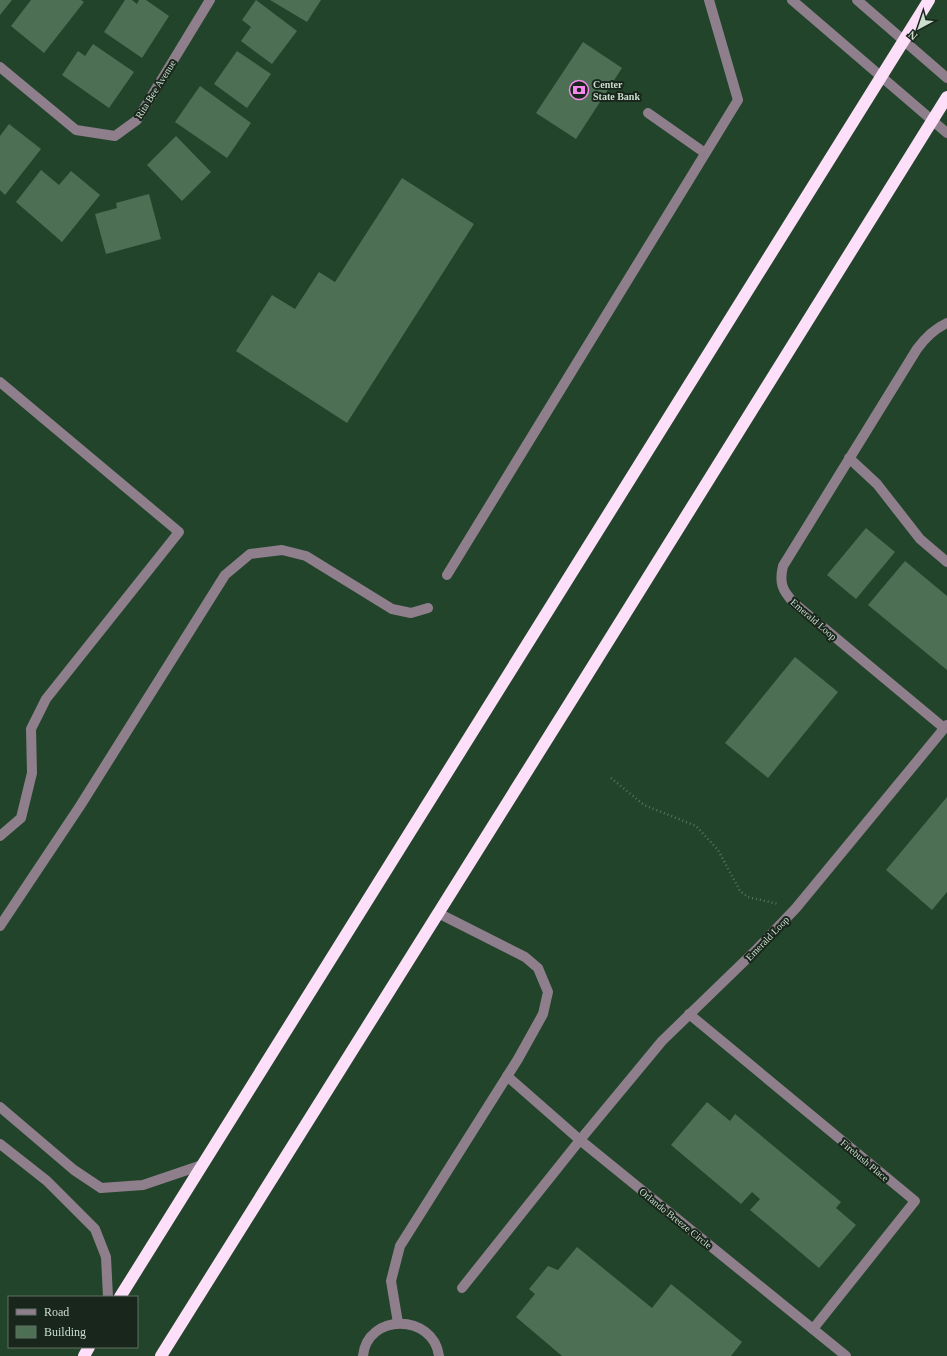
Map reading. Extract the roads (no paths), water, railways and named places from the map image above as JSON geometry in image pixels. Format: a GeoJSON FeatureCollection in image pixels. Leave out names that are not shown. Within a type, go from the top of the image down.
{"type":"FeatureCollection","features":[{"type":"Feature","properties":{"kind":"highway"},"geometry":{"type":"LineString","coordinates":[[121,1296],[929,0]]}},
{"type":"Feature","properties":{"kind":"highway"},"geometry":{"type":"LineString","coordinates":[[161,1356],[947,97]]}},
{"type":"Feature","properties":{"kind":"street","name":"Rita Bee Avenue"},"geometry":{"type":"LineString","coordinates":[[0,67],[76,130],[115,136],[137,120],[210,0]]}},
{"type":"Feature","properties":{"kind":"street"},"geometry":{"type":"LineString","coordinates":[[447,575],[738,100],[709,0]]}},
{"type":"Feature","properties":{"kind":"street"},"geometry":{"type":"LineString","coordinates":[[792,0],[947,133]]}},
{"type":"Feature","properties":{"kind":"street"},"geometry":{"type":"LineString","coordinates":[[858,0],[947,78]]}},
{"type":"Feature","properties":{"kind":"street"},"geometry":{"type":"LineString","coordinates":[[648,113],[706,153]]}},
{"type":"Feature","properties":{"kind":"street","name":"Emerald Loop"},"geometry":{"type":"LineString","coordinates":[[462,1288],[580,1140],[662,1041],[757,949],[796,908],[945,727],[794,604],[786,595],[782,585],[781,576],[783,566],[917,349],[924,339],[932,332],[947,323]]}},
{"type":"Feature","properties":{"kind":"street"},"geometry":{"type":"LineString","coordinates":[[0,382],[179,532],[46,699],[31,729],[32,773],[21,818],[0,836]]}},
{"type":"Feature","properties":{"kind":"street"},"geometry":{"type":"LineString","coordinates":[[849,458],[877,484],[920,539],[947,562]]}},
{"type":"Feature","properties":{"kind":"street"},"geometry":{"type":"LineString","coordinates":[[0,926],[80,806],[225,575],[250,554],[282,550],[306,556],[392,609],[411,613],[428,608]]}},
{"type":"Feature","properties":{"kind":"street"},"geometry":{"type":"LineString","coordinates":[[398,1323],[391,1281],[400,1246],[518,1059],[543,1014],[548,992],[538,968],[525,957],[438,913]]}},
{"type":"Feature","properties":{"kind":"street","name":"Firebush Place"},"geometry":{"type":"LineString","coordinates":[[689,1014],[915,1201],[812,1329]]}},
{"type":"Feature","properties":{"kind":"street","name":"Orlando Breeze Circle"},"geometry":{"type":"LineString","coordinates":[[507,1076],[580,1140],[846,1356]]}},
{"type":"Feature","properties":{"kind":"street"},"geometry":{"type":"LineString","coordinates":[[0,1107],[74,1170],[101,1188],[143,1185],[202,1165]]}},
{"type":"Feature","properties":{"kind":"street"},"geometry":{"type":"LineString","coordinates":[[0,1144],[47,1181],[95,1230],[106,1257],[108,1296]]}},
{"type":"Feature","properties":{"kind":"street"},"geometry":{"type":"LineString","coordinates":[[363,1356],[368,1342],[375,1332],[386,1326],[398,1323],[411,1324],[423,1330],[432,1339],[438,1350],[439,1356]]}},
{"type":"Feature","properties":{"kind":"place","name":"Center State Bank"},"geometry":{"type":"Point","coordinates":[579,90]}}]}
